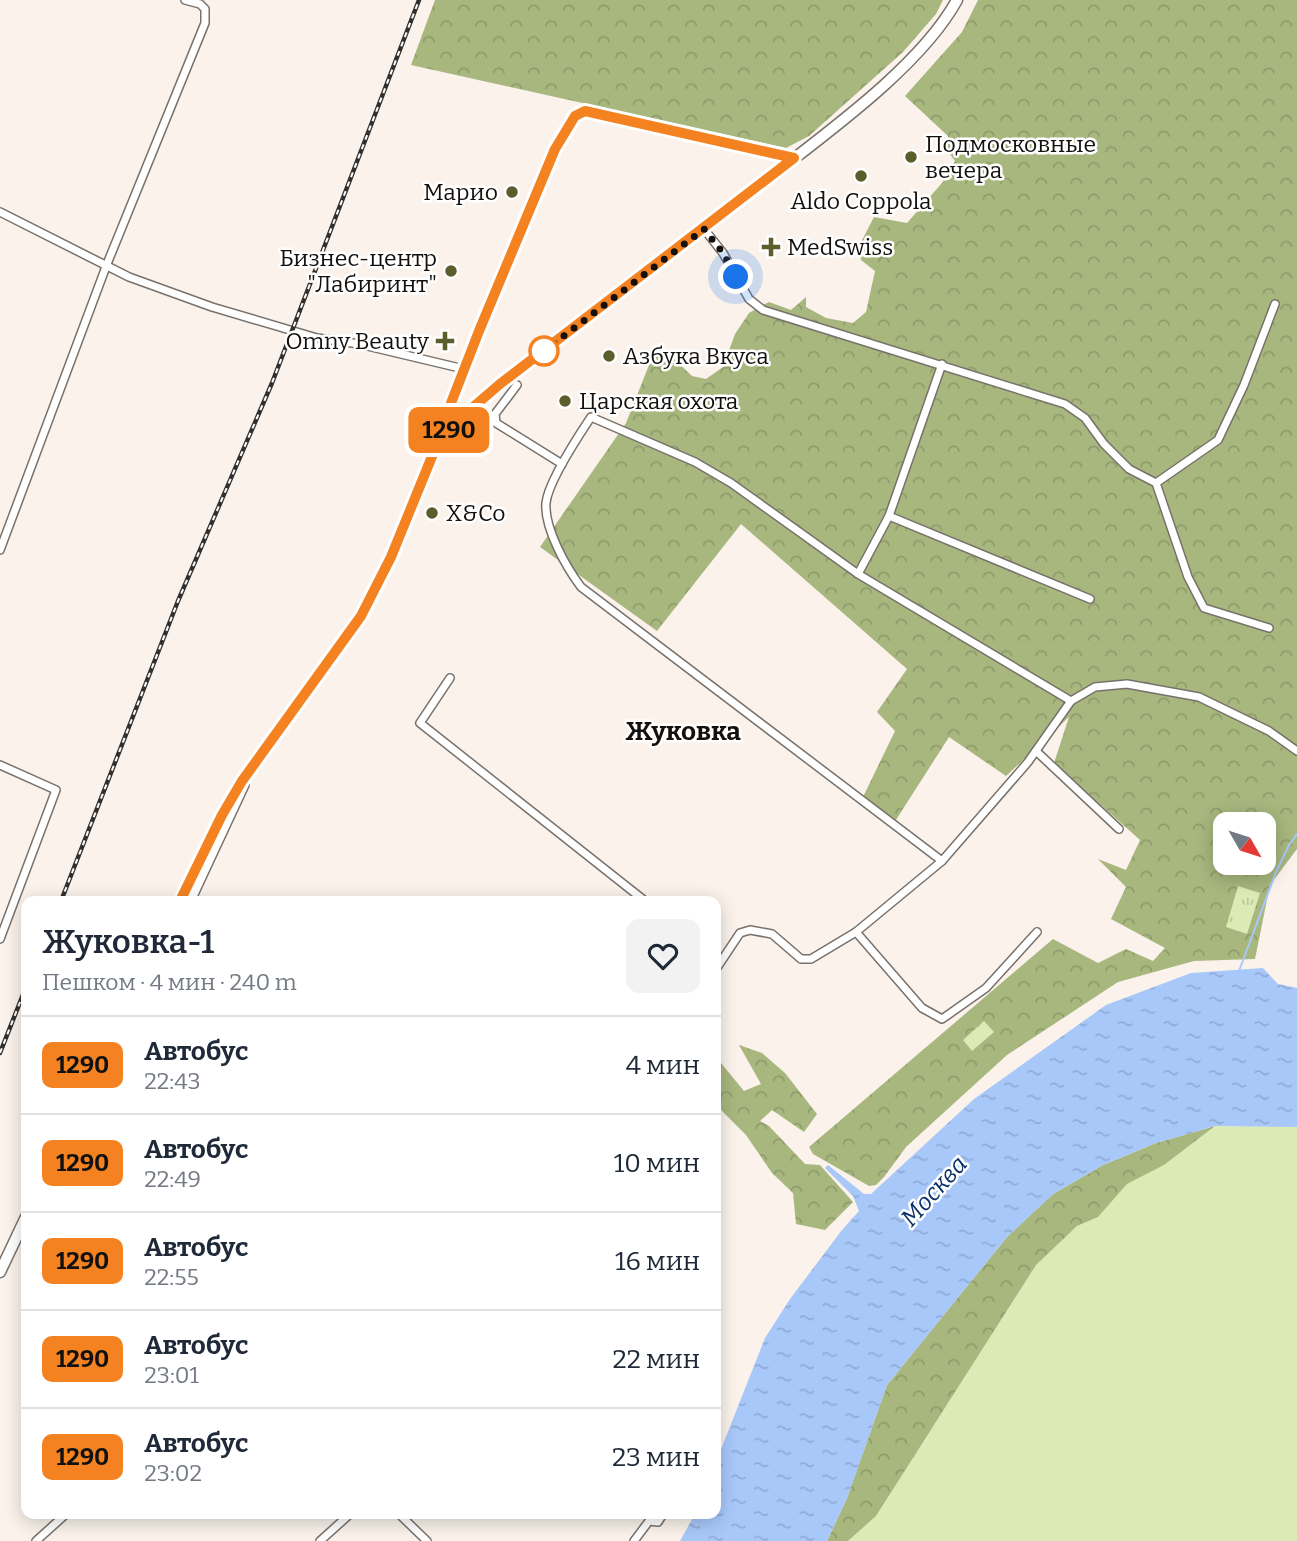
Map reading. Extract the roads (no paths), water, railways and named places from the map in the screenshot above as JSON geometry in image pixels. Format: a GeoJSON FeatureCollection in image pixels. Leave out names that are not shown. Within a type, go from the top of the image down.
{"type":"FeatureCollection","features":[{"type":"Feature","properties":{"kind":"main road"},"geometry":{"type":"LineString","coordinates":[[182,896],[222,815],[256,761],[361,616],[391,557],[433,454],[458,420],[500,384],[846,117],[915,55],[943,23],[957,0]]}},
{"type":"Feature","properties":{"kind":"main road"},"geometry":{"type":"LineString","coordinates":[[0,1272],[21,1228]]}},
{"type":"Feature","properties":{"kind":"street"},"geometry":{"type":"LineString","coordinates":[[0,550],[107,264],[205,23],[205,9],[200,4],[185,0]]}},
{"type":"Feature","properties":{"kind":"street"},"geometry":{"type":"LineString","coordinates":[[433,454],[464,369],[544,174],[575,116],[585,111],[794,158]]}},
{"type":"Feature","properties":{"kind":"street"},"geometry":{"type":"LineString","coordinates":[[0,212],[130,276],[201,303],[317,338],[359,344],[464,369]]}},
{"type":"Feature","properties":{"kind":"street"},"geometry":{"type":"LineString","coordinates":[[704,229],[723,253],[749,299],[763,310],[1065,404],[1085,418],[1104,444],[1129,469],[1156,483],[1188,576],[1204,608],[1269,628]]}},
{"type":"Feature","properties":{"kind":"street"},"geometry":{"type":"LineString","coordinates":[[1156,483],[1218,440],[1244,385],[1275,304]]}},
{"type":"Feature","properties":{"kind":"street"},"geometry":{"type":"LineString","coordinates":[[858,574],[889,516],[942,364]]}},
{"type":"Feature","properties":{"kind":"street"},"geometry":{"type":"LineString","coordinates":[[500,384],[517,385],[495,414],[496,424],[562,464]]}},
{"type":"Feature","properties":{"kind":"street"},"geometry":{"type":"LineString","coordinates":[[942,860],[581,587],[566,568],[550,524],[546,502],[562,464],[591,417],[695,462],[732,483],[858,574],[1071,701]]}},
{"type":"Feature","properties":{"kind":"street"},"geometry":{"type":"LineString","coordinates":[[889,516],[1090,598]]}},
{"type":"Feature","properties":{"kind":"street"},"geometry":{"type":"LineString","coordinates":[[450,678],[420,723],[639,896]]}},
{"type":"Feature","properties":{"kind":"street"},"geometry":{"type":"LineString","coordinates":[[721,955],[740,933],[750,930],[772,934],[801,959],[811,959],[856,932],[942,860],[1036,751],[1071,701],[1095,687],[1127,684],[1199,697],[1269,731],[1297,751]]}},
{"type":"Feature","properties":{"kind":"street"},"geometry":{"type":"LineString","coordinates":[[1036,751],[1119,829]]}},
{"type":"Feature","properties":{"kind":"street"},"geometry":{"type":"LineString","coordinates":[[193,896],[256,761]]}},
{"type":"Feature","properties":{"kind":"street"},"geometry":{"type":"LineString","coordinates":[[0,765],[56,790],[0,939]]}},
{"type":"Feature","properties":{"kind":"street"},"geometry":{"type":"LineString","coordinates":[[856,932],[922,1008],[942,1019],[986,988],[1037,932]]}},
{"type":"Feature","properties":{"kind":"street"},"geometry":{"type":"LineString","coordinates":[[36,1541],[60,1519]]}},
{"type":"Feature","properties":{"kind":"street"},"geometry":{"type":"LineString","coordinates":[[320,1541],[344,1519]]}},
{"type":"Feature","properties":{"kind":"street"},"geometry":{"type":"LineString","coordinates":[[404,1519],[427,1541]]}},
{"type":"Feature","properties":{"kind":"street"},"geometry":{"type":"LineString","coordinates":[[634,1541],[649,1521],[657,1522],[659,1519]]}},
{"type":"Feature","properties":{"kind":"water","name":"Москва"},"geometry":{"type":"Polygon","coordinates":[[[1263,968],[1278,984],[1297,988],[1297,1127],[1215,1126],[1156,1143],[1103,1165],[1053,1194],[1007,1237],[887,1385],[847,1498],[827,1541],[680,1541],[692,1519],[721,1519],[721,1449],[765,1338],[790,1299],[859,1211],[853,1196],[825,1168],[828,1165],[864,1194],[871,1194],[974,1099],[1106,1005],[1191,973],[1263,968]]]}},
{"type":"Feature","properties":{"kind":"waterway"},"geometry":{"type":"LineString","coordinates":[[1239,971],[1276,872],[1297,834]]}},
{"type":"Feature","properties":{"kind":"railway"},"geometry":{"type":"LineString","coordinates":[[63,896],[178,601],[272,383],[419,0]]}},
{"type":"Feature","properties":{"kind":"railway"},"geometry":{"type":"LineString","coordinates":[[0,1053],[21,1000]]}},
{"type":"Feature","properties":{"kind":"place","name":"Подмосковные вечера"},"geometry":{"type":"Point","coordinates":[911,157]}},
{"type":"Feature","properties":{"kind":"place","name":"Aldo Coppola"},"geometry":{"type":"Point","coordinates":[861,176]}},
{"type":"Feature","properties":{"kind":"place","name":"Марио"},"geometry":{"type":"Point","coordinates":[512,192]}},
{"type":"Feature","properties":{"kind":"place","name":"MedSwiss"},"geometry":{"type":"Point","coordinates":[771,247]}},
{"type":"Feature","properties":{"kind":"place","name":"Бизнес-центр \"Лабиринт\""},"geometry":{"type":"Point","coordinates":[451,271]}},
{"type":"Feature","properties":{"kind":"place","name":"Omny Beauty"},"geometry":{"type":"Point","coordinates":[445,341]}},
{"type":"Feature","properties":{"kind":"place","name":"Азбука Вкуса"},"geometry":{"type":"Point","coordinates":[609,356]}},
{"type":"Feature","properties":{"kind":"place","name":"Царская охота"},"geometry":{"type":"Point","coordinates":[565,401]}},
{"type":"Feature","properties":{"kind":"place","name":"X&Co"},"geometry":{"type":"Point","coordinates":[432,513]}},
{"type":"Feature","properties":{"kind":"district","name":"Жуковка"},"geometry":{"type":"Point","coordinates":[683,731]}}]}
